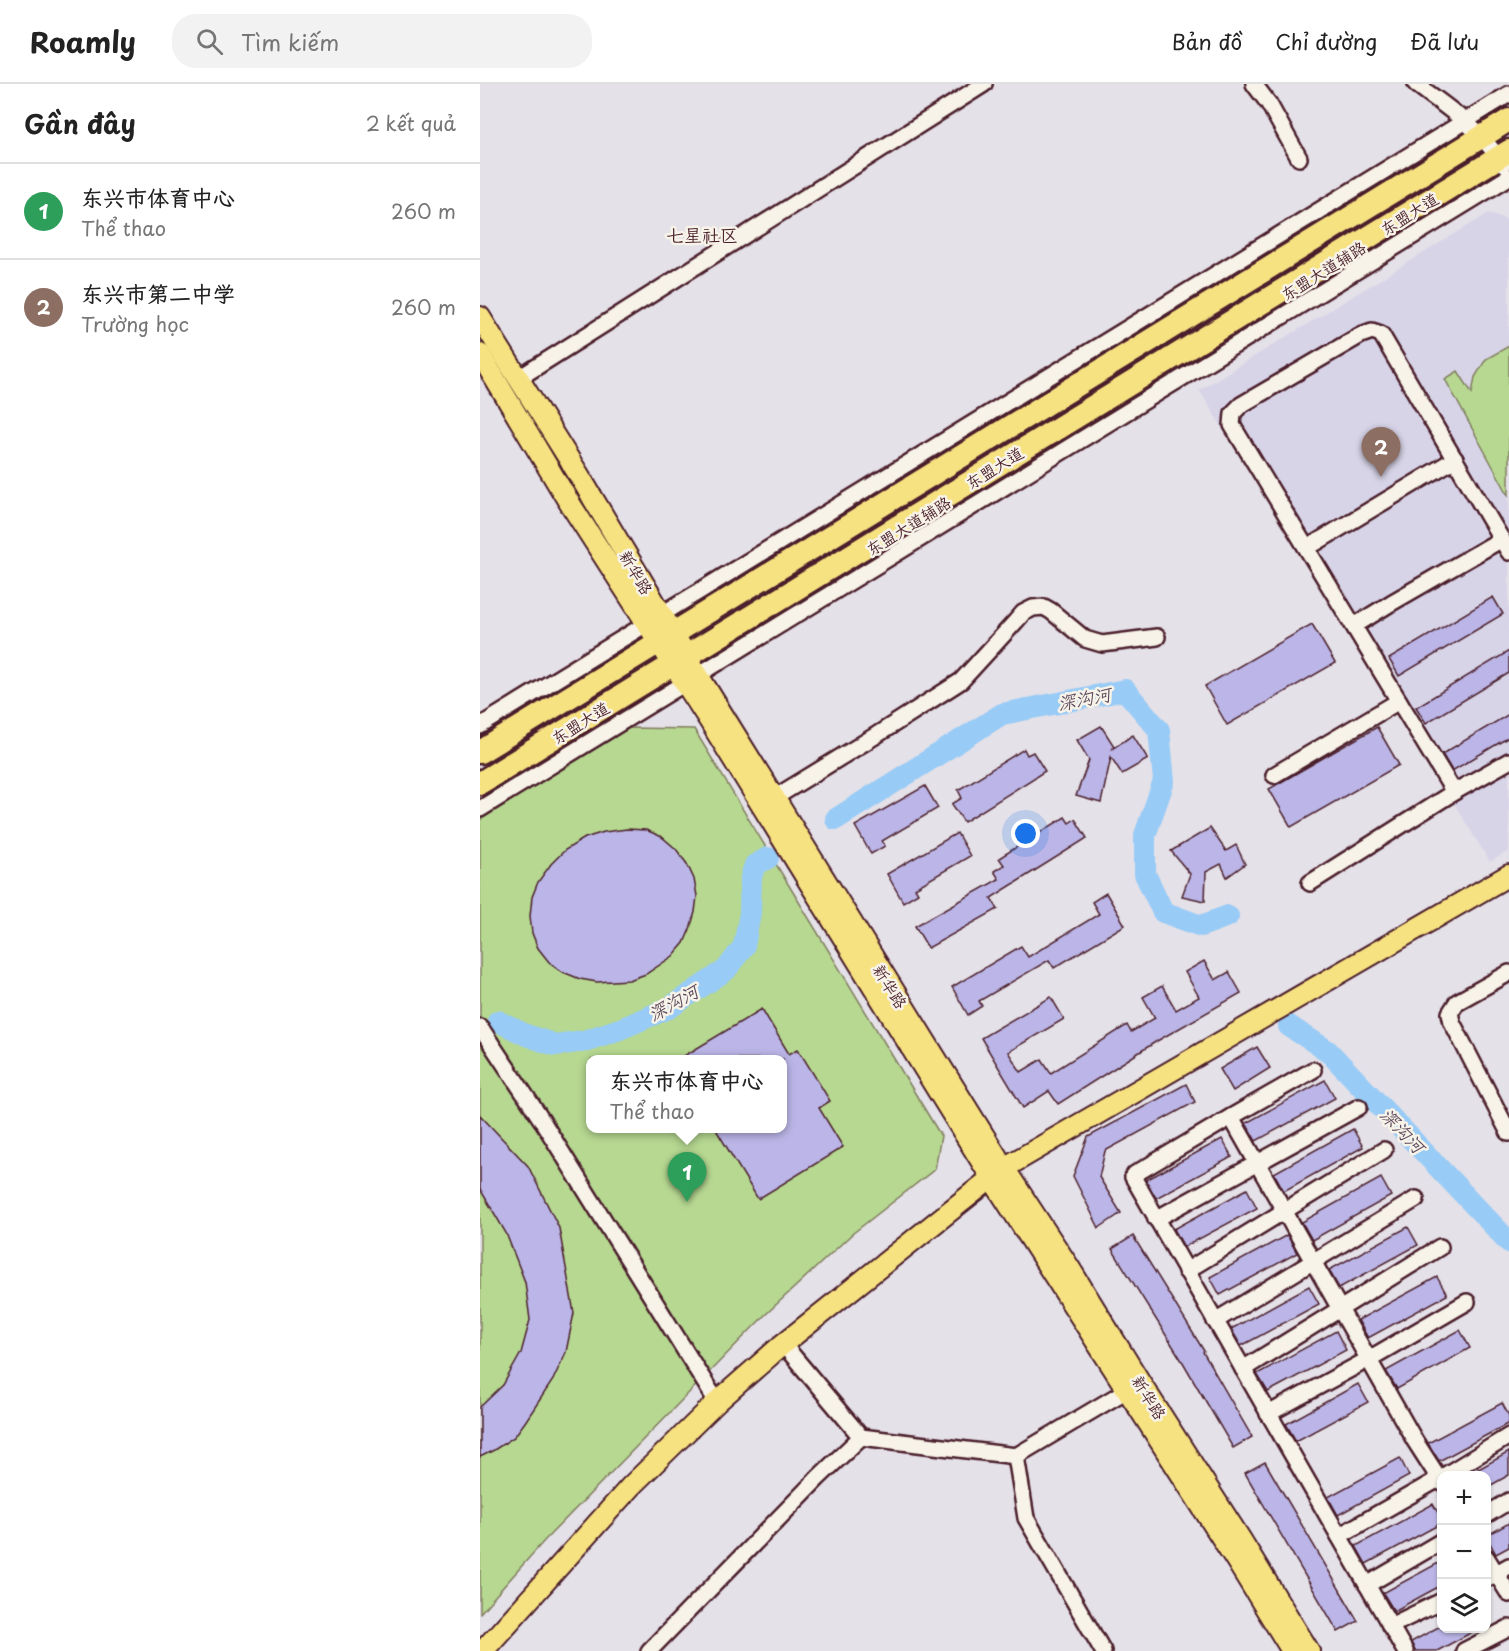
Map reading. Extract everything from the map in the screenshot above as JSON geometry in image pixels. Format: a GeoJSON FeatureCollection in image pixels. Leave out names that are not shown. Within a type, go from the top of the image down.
{"type":"FeatureCollection","features":[{"type":"Feature","properties":{"kind":"highway","name":"东盟大道"},"geometry":{"type":"LineString","coordinates":[[480,752],[660,628],[1509,120]]}},
{"type":"Feature","properties":{"kind":"highway","name":"东盟大道"},"geometry":{"type":"LineString","coordinates":[[480,783],[686,670],[1506,165]]}},
{"type":"Feature","properties":{"kind":"main road","name":"新华路"},"geometry":{"type":"LineString","coordinates":[[480,317],[519,378],[660,628],[997,1173],[1069,1267],[1309,1651]]}},
{"type":"Feature","properties":{"kind":"main road","name":"新华路"},"geometry":{"type":"LineString","coordinates":[[480,354],[486,378],[567,499],[660,628]]}},
{"type":"Feature","properties":{"kind":"main road","name":"新华路"},"geometry":{"type":"LineString","coordinates":[[686,670],[774,798],[1127,1390],[1292,1651]]}},
{"type":"Feature","properties":{"kind":"main road"},"geometry":{"type":"LineString","coordinates":[[483,1651],[631,1486],[717,1402],[783,1344],[997,1173],[1509,875]]}},
{"type":"Feature","properties":{"kind":"street"},"geometry":{"type":"LineString","coordinates":[[519,378],[984,84]]}},
{"type":"Feature","properties":{"kind":"street"},"geometry":{"type":"LineString","coordinates":[[1254,84],[1269,104],[1299,158]]}},
{"type":"Feature","properties":{"kind":"street"},"geometry":{"type":"LineString","coordinates":[[1416,84],[1466,121],[1506,165]]}},
{"type":"Feature","properties":{"kind":"street"},"geometry":{"type":"LineString","coordinates":[[480,726],[660,628],[1509,94]]}},
{"type":"Feature","properties":{"kind":"street"},"geometry":{"type":"LineString","coordinates":[[1354,626],[1391,603],[1505,545],[1381,334],[1372,331],[1351,340],[1241,405],[1233,413],[1232,425],[1454,792]]}},
{"type":"Feature","properties":{"kind":"street"},"geometry":{"type":"LineString","coordinates":[[1307,548],[1455,459]]}},
{"type":"Feature","properties":{"kind":"street"},"geometry":{"type":"LineString","coordinates":[[774,798],[961,681],[1016,621],[1033,608],[1044,607],[1085,639],[1102,644],[1157,637]]}},
{"type":"Feature","properties":{"kind":"street"},"geometry":{"type":"LineString","coordinates":[[480,809],[686,670]]}},
{"type":"Feature","properties":{"kind":"street"},"geometry":{"type":"LineString","coordinates":[[1274,775],[1399,701]]}},
{"type":"Feature","properties":{"kind":"street"},"geometry":{"type":"LineString","coordinates":[[1310,883],[1454,792],[1509,761]]}},
{"type":"Feature","properties":{"kind":"street"},"geometry":{"type":"LineString","coordinates":[[1509,974],[1457,1002],[1450,1013],[1452,1022],[1509,1133]]}},
{"type":"Feature","properties":{"kind":"street"},"geometry":{"type":"LineString","coordinates":[[480,1027],[541,1119],[717,1402]]}},
{"type":"Feature","properties":{"kind":"street"},"geometry":{"type":"LineString","coordinates":[[1313,1070],[1132,1177],[1405,1651]]}},
{"type":"Feature","properties":{"kind":"street"},"geometry":{"type":"LineString","coordinates":[[1156,1219],[1359,1107]]}},
{"type":"Feature","properties":{"kind":"street"},"geometry":{"type":"LineString","coordinates":[[1231,1117],[1369,1359],[1437,1472]]}},
{"type":"Feature","properties":{"kind":"street"},"geometry":{"type":"LineString","coordinates":[[1186,1270],[1384,1150]]}},
{"type":"Feature","properties":{"kind":"street"},"geometry":{"type":"LineString","coordinates":[[1215,1321],[1416,1199]]}},
{"type":"Feature","properties":{"kind":"street"},"geometry":{"type":"LineString","coordinates":[[1243,1369],[1440,1247]]}},
{"type":"Feature","properties":{"kind":"street"},"geometry":{"type":"LineString","coordinates":[[1268,1414],[1467,1302]]}},
{"type":"Feature","properties":{"kind":"street"},"geometry":{"type":"LineString","coordinates":[[783,1344],[861,1437],[1016,1456],[1127,1390]]}},
{"type":"Feature","properties":{"kind":"street"},"geometry":{"type":"LineString","coordinates":[[1454,1471],[1509,1436]]}},
{"type":"Feature","properties":{"kind":"street"},"geometry":{"type":"LineString","coordinates":[[649,1651],[861,1437]]}},
{"type":"Feature","properties":{"kind":"street"},"geometry":{"type":"LineString","coordinates":[[1016,1456],[1026,1518],[1102,1651]]}},
{"type":"Feature","properties":{"kind":"street"},"geometry":{"type":"LineString","coordinates":[[1339,1536],[1437,1481]]}},
{"type":"Feature","properties":{"kind":"street"},"geometry":{"type":"LineString","coordinates":[[1491,1512],[1509,1501]]}},
{"type":"Feature","properties":{"kind":"street"},"geometry":{"type":"LineString","coordinates":[[1367,1585],[1437,1544]]}},
{"type":"Feature","properties":{"kind":"street"},"geometry":{"type":"LineString","coordinates":[[1497,1573],[1509,1594]]}},
{"type":"Feature","properties":{"kind":"street"},"geometry":{"type":"LineString","coordinates":[[1390,1626],[1437,1603]]}},
{"type":"Feature","properties":{"kind":"street"},"geometry":{"type":"LineString","coordinates":[[1464,1651],[1509,1628]]}},
{"type":"Feature","properties":{"kind":"shaded area"},"geometry":{"type":"Polygon","coordinates":[[[1489,213],[1509,220],[1509,851],[1490,862],[1199,390],[1489,213]]]}},
{"type":"Feature","properties":{"kind":"green space"},"geometry":{"type":"Polygon","coordinates":[[[1509,346],[1509,496],[1445,379],[1458,371],[1472,393],[1475,377],[1486,359],[1509,346]]]}},
{"type":"Feature","properties":{"kind":"green space"},"geometry":{"type":"Polygon","coordinates":[[[628,728],[694,729],[941,1136],[935,1169],[852,1234],[765,1315],[544,1541],[480,1613],[480,820],[628,728]]]}},
{"type":"Feature","properties":{"kind":"building"},"geometry":{"type":"Polygon","coordinates":[[[1493,597],[1503,614],[1399,676],[1389,659],[1493,597]]]}},
{"type":"Feature","properties":{"kind":"building"},"geometry":{"type":"Polygon","coordinates":[[[1312,624],[1335,663],[1227,725],[1205,686],[1312,624]]]}},
{"type":"Feature","properties":{"kind":"building"},"geometry":{"type":"Polygon","coordinates":[[[1509,651],[1509,673],[1426,723],[1416,707],[1509,651]]]}},
{"type":"Feature","properties":{"kind":"building"},"geometry":{"type":"Polygon","coordinates":[[[1509,714],[1509,737],[1452,771],[1442,754],[1509,714]]]}},
{"type":"Feature","properties":{"kind":"building"},"geometry":{"type":"Polygon","coordinates":[[[1101,726],[1114,746],[1113,748],[1133,735],[1148,759],[1122,774],[1111,757],[1101,803],[1076,796],[1089,760],[1077,740],[1101,726]]]}},
{"type":"Feature","properties":{"kind":"building"},"geometry":{"type":"Polygon","coordinates":[[[1377,727],[1399,765],[1291,827],[1269,789],[1377,727]]]}},
{"type":"Feature","properties":{"kind":"building"},"geometry":{"type":"Polygon","coordinates":[[[1024,749],[1027,755],[1033,752],[1045,771],[964,822],[952,804],[962,798],[958,790],[1024,749]]]}},
{"type":"Feature","properties":{"kind":"building"},"geometry":{"type":"Polygon","coordinates":[[[925,786],[938,808],[882,841],[885,846],[871,854],[855,826],[925,786]]]}},
{"type":"Feature","properties":{"kind":"building"},"geometry":{"type":"Polygon","coordinates":[[[1065,817],[1069,823],[1075,819],[1087,838],[991,898],[998,909],[928,948],[915,926],[999,879],[994,871],[1004,865],[999,858],[1065,817]]]}},
{"type":"Feature","properties":{"kind":"building"},"geometry":{"type":"Polygon","coordinates":[[[1210,828],[1226,851],[1236,845],[1245,864],[1227,877],[1221,864],[1206,872],[1205,901],[1182,896],[1190,874],[1171,851],[1210,828]]]}},
{"type":"Feature","properties":{"kind":"building"},"geometry":{"type":"Polygon","coordinates":[[[627,829],[646,830],[662,837],[676,849],[687,864],[694,879],[697,896],[690,929],[684,943],[673,956],[646,974],[629,980],[597,982],[580,979],[563,972],[549,962],[538,948],[532,933],[530,916],[532,897],[538,882],[565,850],[585,838],[604,832],[627,829]]]}},
{"type":"Feature","properties":{"kind":"building"},"geometry":{"type":"Polygon","coordinates":[[[957,833],[970,856],[915,888],[918,893],[903,902],[887,874],[957,833]]]}},
{"type":"Feature","properties":{"kind":"building"},"geometry":{"type":"Polygon","coordinates":[[[1106,893],[1125,925],[1054,968],[1049,960],[979,1001],[982,1006],[968,1015],[952,987],[1021,946],[1028,957],[1099,914],[1092,902],[1106,893]]]}},
{"type":"Feature","properties":{"kind":"building"},"geometry":{"type":"Polygon","coordinates":[[[1204,961],[1215,980],[1229,972],[1241,993],[1157,1041],[1058,1104],[1049,1091],[1023,1108],[981,1038],[1051,997],[1064,1019],[1008,1052],[1021,1072],[1042,1059],[1051,1073],[1127,1025],[1131,1032],[1155,1018],[1143,997],[1162,986],[1176,1010],[1199,997],[1185,972],[1204,961]]]}},
{"type":"Feature","properties":{"kind":"building"},"geometry":{"type":"Polygon","coordinates":[[[762,1009],[789,1054],[798,1049],[830,1101],[819,1108],[843,1147],[758,1199],[718,1133],[787,1133],[787,1055],[686,1055],[762,1009]]]}},
{"type":"Feature","properties":{"kind":"building"},"geometry":{"type":"Polygon","coordinates":[[[1257,1047],[1270,1068],[1233,1091],[1220,1069],[1257,1047]]]}},
{"type":"Feature","properties":{"kind":"building"},"geometry":{"type":"Polygon","coordinates":[[[1325,1080],[1335,1098],[1256,1141],[1246,1123],[1325,1080]]]}},
{"type":"Feature","properties":{"kind":"building"},"geometry":{"type":"Polygon","coordinates":[[[1186,1084],[1195,1102],[1105,1151],[1099,1177],[1121,1213],[1099,1228],[1073,1176],[1088,1137],[1186,1084]]]}},
{"type":"Feature","properties":{"kind":"building"},"geometry":{"type":"Polygon","coordinates":[[[480,1115],[528,1166],[559,1228],[574,1313],[566,1352],[553,1380],[514,1437],[480,1457],[480,1407],[503,1385],[521,1353],[530,1320],[525,1282],[506,1233],[480,1189],[480,1115]]]}},
{"type":"Feature","properties":{"kind":"building"},"geometry":{"type":"Polygon","coordinates":[[[1353,1129],[1363,1147],[1284,1191],[1274,1173],[1353,1129]]]}},
{"type":"Feature","properties":{"kind":"building"},"geometry":{"type":"Polygon","coordinates":[[[1222,1139],[1232,1157],[1156,1198],[1146,1180],[1222,1139]]]}},
{"type":"Feature","properties":{"kind":"building"},"geometry":{"type":"Polygon","coordinates":[[[1381,1178],[1391,1196],[1312,1240],[1302,1222],[1381,1178]]]}},
{"type":"Feature","properties":{"kind":"building"},"geometry":{"type":"Polygon","coordinates":[[[1247,1189],[1257,1208],[1184,1247],[1174,1229],[1247,1189]]]}},
{"type":"Feature","properties":{"kind":"building"},"geometry":{"type":"Polygon","coordinates":[[[1408,1227],[1418,1245],[1339,1288],[1329,1270],[1408,1227]]]}},
{"type":"Feature","properties":{"kind":"building"},"geometry":{"type":"Polygon","coordinates":[[[1287,1235],[1297,1253],[1220,1295],[1210,1277],[1287,1235]]]}},
{"type":"Feature","properties":{"kind":"building"},"geometry":{"type":"Polygon","coordinates":[[[1133,1236],[1204,1351],[1252,1437],[1233,1448],[1112,1249],[1133,1236]]]}},
{"type":"Feature","properties":{"kind":"building"},"geometry":{"type":"Polygon","coordinates":[[[1437,1277],[1447,1295],[1368,1338],[1358,1320],[1437,1277]]]}},
{"type":"Feature","properties":{"kind":"building"},"geometry":{"type":"Polygon","coordinates":[[[1309,1286],[1319,1304],[1241,1346],[1231,1329],[1309,1286]]]}},
{"type":"Feature","properties":{"kind":"building"},"geometry":{"type":"Polygon","coordinates":[[[1460,1330],[1470,1348],[1397,1389],[1386,1371],[1460,1330]]]}},
{"type":"Feature","properties":{"kind":"building"},"geometry":{"type":"Polygon","coordinates":[[[1336,1331],[1346,1350],[1268,1392],[1257,1374],[1336,1331]]]}},
{"type":"Feature","properties":{"kind":"building"},"geometry":{"type":"Polygon","coordinates":[[[1358,1384],[1368,1402],[1296,1441],[1286,1424],[1358,1384]]]}},
{"type":"Feature","properties":{"kind":"building"},"geometry":{"type":"Polygon","coordinates":[[[1502,1403],[1509,1416],[1509,1423],[1439,1461],[1428,1443],[1502,1403]]]}},
{"type":"Feature","properties":{"kind":"building"},"geometry":{"type":"Polygon","coordinates":[[[1509,1452],[1509,1475],[1491,1485],[1491,1471],[1475,1471],[1509,1452]]]}},
{"type":"Feature","properties":{"kind":"building"},"geometry":{"type":"Polygon","coordinates":[[[1400,1458],[1409,1476],[1338,1515],[1328,1497],[1400,1458]]]}},
{"type":"Feature","properties":{"kind":"building"},"geometry":{"type":"Polygon","coordinates":[[[1265,1462],[1358,1621],[1338,1632],[1245,1473],[1265,1462]]]}},
{"type":"Feature","properties":{"kind":"building"},"geometry":{"type":"Polygon","coordinates":[[[1433,1504],[1437,1511],[1437,1526],[1366,1564],[1356,1546],[1433,1504]]]}},
{"type":"Feature","properties":{"kind":"building"},"geometry":{"type":"Polygon","coordinates":[[[1509,1523],[1509,1547],[1496,1554],[1491,1545],[1491,1533],[1509,1523]]]}},
{"type":"Feature","properties":{"kind":"building"},"geometry":{"type":"Polygon","coordinates":[[[1437,1564],[1437,1588],[1394,1611],[1383,1593],[1437,1564]]]}},
{"type":"Feature","properties":{"kind":"building"},"geometry":{"type":"Polygon","coordinates":[[[1437,1628],[1437,1633],[1471,1633],[1437,1651],[1415,1651],[1411,1642],[1437,1628]]]}},
{"type":"Feature","properties":{"kind":"waterway","name":"深沟河"},"geometry":{"type":"LineString","coordinates":[[836,819],[1002,714],[1125,690],[1159,730],[1164,781],[1145,835],[1145,874],[1163,912],[1201,926],[1228,916]]}},
{"type":"Feature","properties":{"kind":"waterway","name":"深沟河"},"geometry":{"type":"LineString","coordinates":[[498,1021],[526,1035],[555,1045],[584,1041],[620,1029],[669,1008],[726,970],[744,946],[750,913],[751,877],[755,865],[768,858]]}},
{"type":"Feature","properties":{"kind":"waterway","name":"深沟河"},"geometry":{"type":"LineString","coordinates":[[1289,1026],[1328,1051],[1509,1242]]}},
{"type":"Feature","properties":{"kind":"place","name":"东兴市第二中学"},"geometry":{"type":"Point","coordinates":[1381,477]}},
{"type":"Feature","properties":{"kind":"place","name":"东兴市体育中心"},"geometry":{"type":"Point","coordinates":[687,1202]}},
{"type":"Feature","properties":{"kind":"district","name":"七星社区"},"geometry":{"type":"Point","coordinates":[702,234]}}]}
